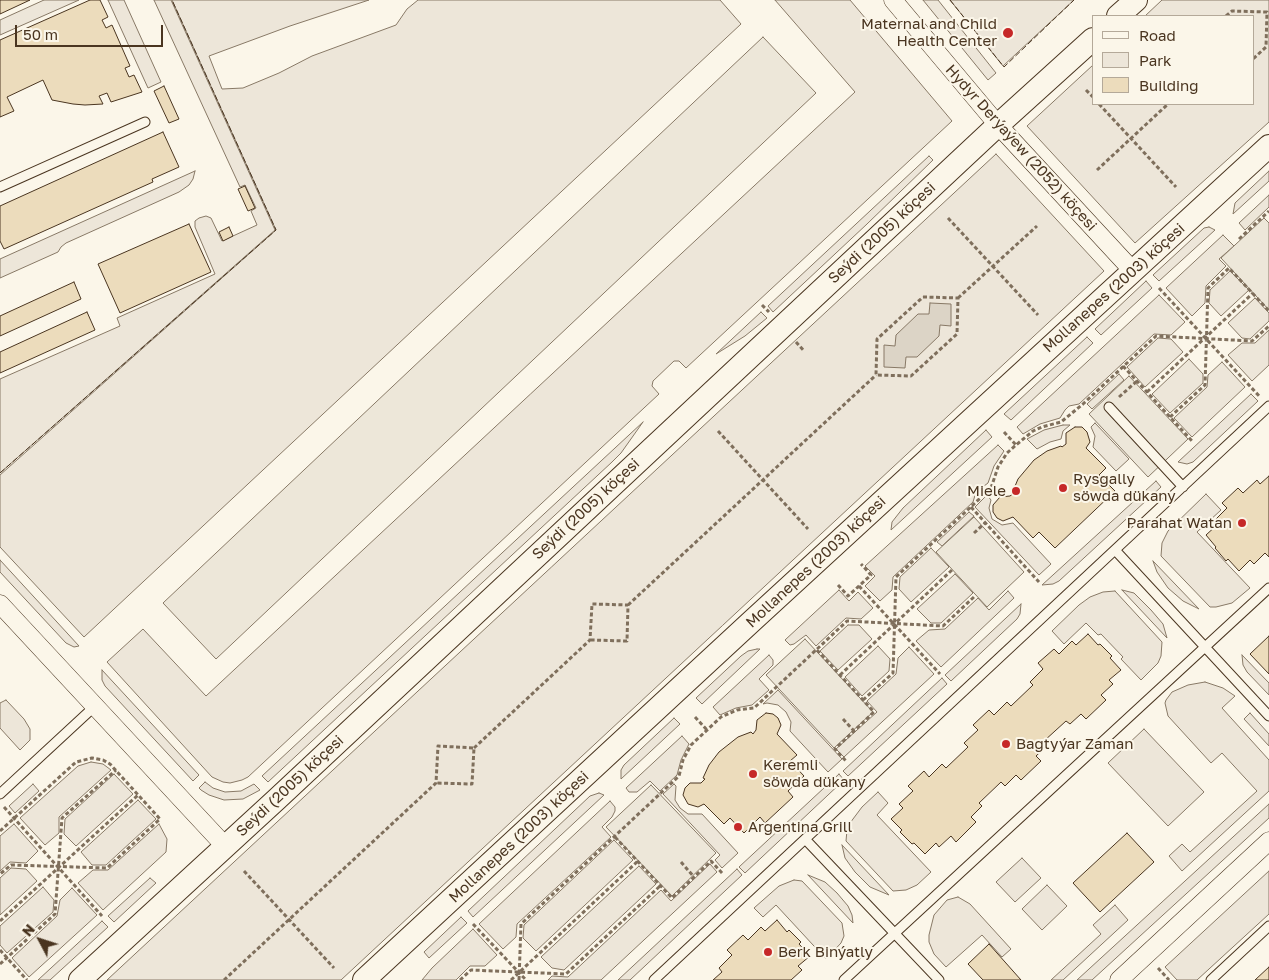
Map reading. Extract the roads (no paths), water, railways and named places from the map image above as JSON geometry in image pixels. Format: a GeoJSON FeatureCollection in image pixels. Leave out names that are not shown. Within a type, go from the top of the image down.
{"type":"FeatureCollection","features":[{"type":"Feature","properties":{"kind":"street","name":"Hydyr Derýaýew (2052) köçesi"},"geometry":{"type":"LineString","coordinates":[[892,0],[998,125],[1133,270]]}},
{"type":"Feature","properties":{"kind":"street"},"geometry":{"type":"LineString","coordinates":[[1119,15],[1136,0]]}},
{"type":"Feature","properties":{"kind":"street","name":"Seýdi (2005) köçesi"},"geometry":{"type":"LineString","coordinates":[[80,980],[284,793],[998,125],[1092,40]]}},
{"type":"Feature","properties":{"kind":"street","name":"Mollanepes (2003) köçesi"},"geometry":{"type":"LineString","coordinates":[[364,980],[1269,146]]}},
{"type":"Feature","properties":{"kind":"street"},"geometry":{"type":"LineString","coordinates":[[0,604],[225,846]]}},
{"type":"Feature","properties":{"kind":"street"},"geometry":{"type":"LineString","coordinates":[[1119,980],[1269,841]]}},
{"type":"Feature","properties":{"kind":"lane"},"geometry":{"type":"LineString","coordinates":[[0,187],[145,122]]}},
{"type":"Feature","properties":{"kind":"lane"},"geometry":{"type":"LineString","coordinates":[[654,980],[1269,406]]}},
{"type":"Feature","properties":{"kind":"lane"},"geometry":{"type":"LineString","coordinates":[[1108,407],[1183,487]]}},
{"type":"Feature","properties":{"kind":"lane"},"geometry":{"type":"LineString","coordinates":[[1115,550],[1269,716]]}},
{"type":"Feature","properties":{"kind":"lane"},"geometry":{"type":"LineString","coordinates":[[844,980],[1269,588]]}},
{"type":"Feature","properties":{"kind":"lane"},"geometry":{"type":"LineString","coordinates":[[0,794],[95,706]]}},
{"type":"Feature","properties":{"kind":"lane"},"geometry":{"type":"LineString","coordinates":[[805,838],[940,980]]}},
{"type":"Feature","properties":{"kind":"lane"},"geometry":{"type":"LineString","coordinates":[[1210,980],[1269,926]]}},
{"type":"Feature","properties":{"kind":"place","name":"Maternal and Child Health Center"},"geometry":{"type":"Point","coordinates":[1008,33]}},
{"type":"Feature","properties":{"kind":"place","name":"Rysgally söwda dükany"},"geometry":{"type":"Point","coordinates":[1063,488]}},
{"type":"Feature","properties":{"kind":"place","name":"Miele"},"geometry":{"type":"Point","coordinates":[1016,491]}},
{"type":"Feature","properties":{"kind":"place","name":"Parahat Watan"},"geometry":{"type":"Point","coordinates":[1242,523]}},
{"type":"Feature","properties":{"kind":"place","name":"Bagtyýar Zaman"},"geometry":{"type":"Point","coordinates":[1006,744]}},
{"type":"Feature","properties":{"kind":"place","name":"Keremli söwda dükany"},"geometry":{"type":"Point","coordinates":[753,774]}},
{"type":"Feature","properties":{"kind":"place","name":"Argentina Grill"},"geometry":{"type":"Point","coordinates":[738,827]}},
{"type":"Feature","properties":{"kind":"place","name":"Berk Binýatly"},"geometry":{"type":"Point","coordinates":[768,952]}}]}
